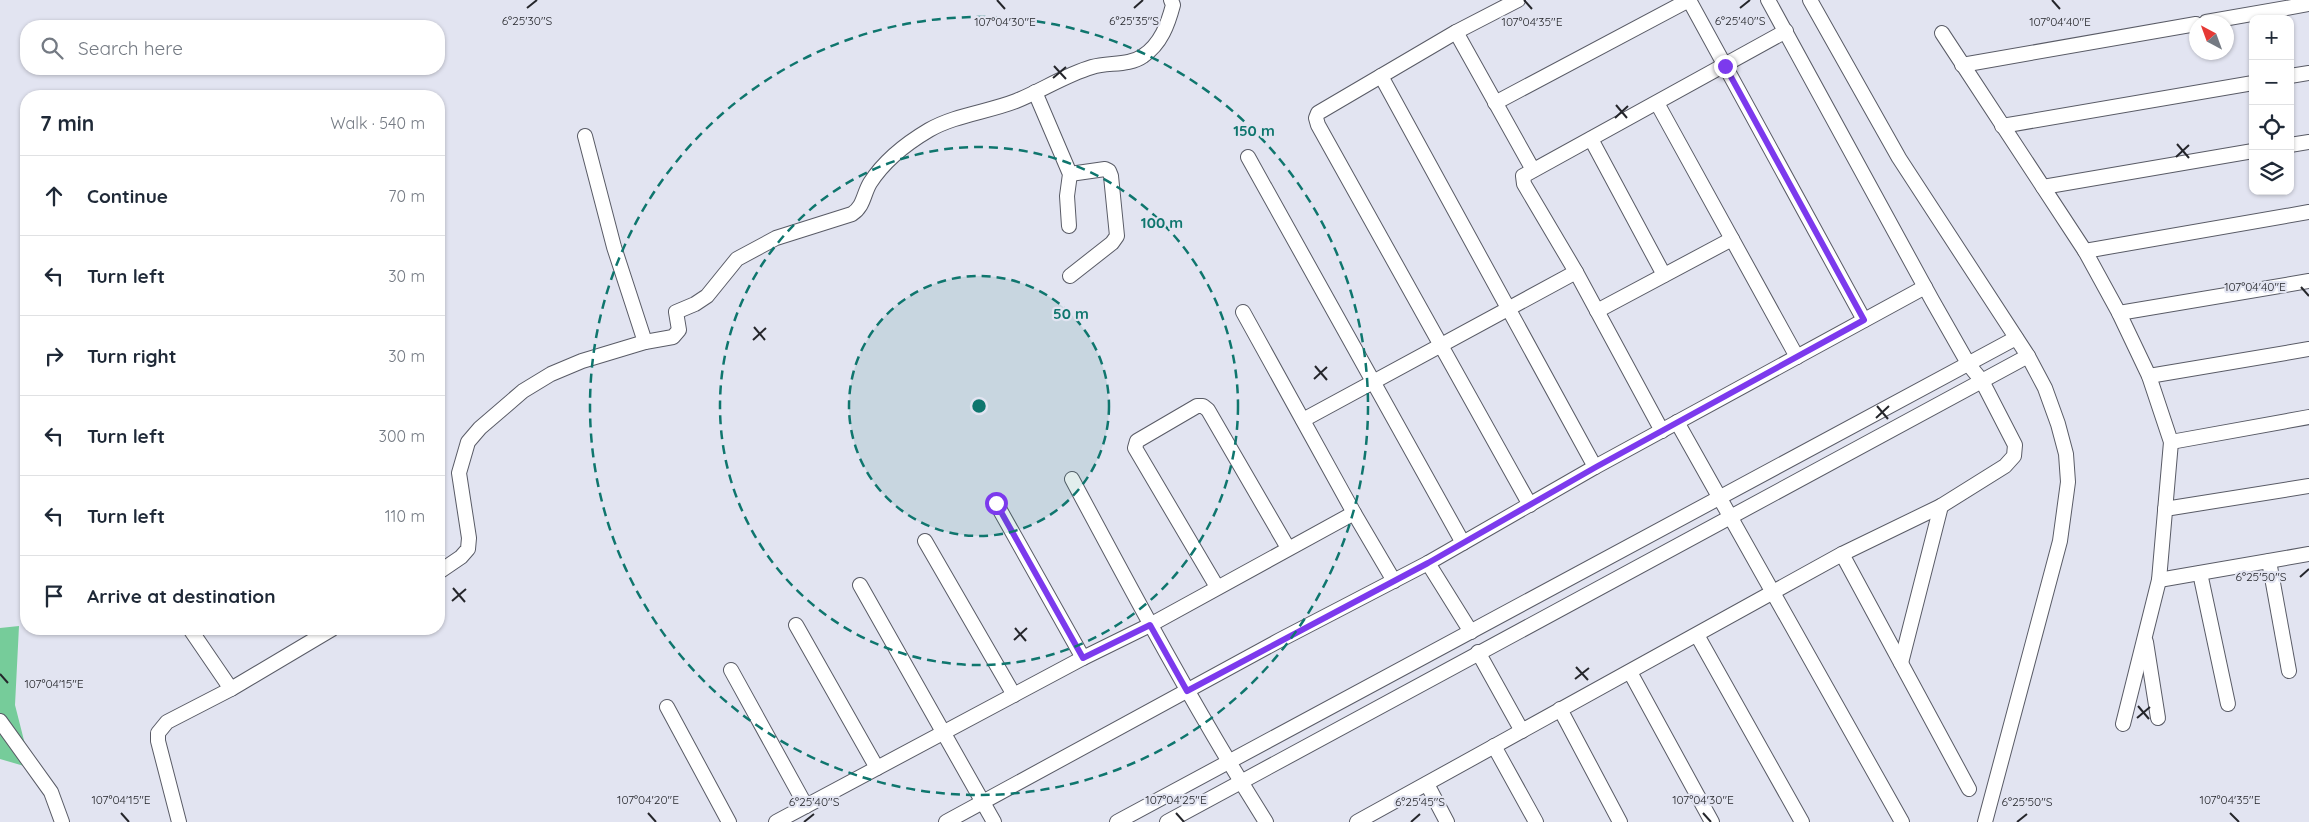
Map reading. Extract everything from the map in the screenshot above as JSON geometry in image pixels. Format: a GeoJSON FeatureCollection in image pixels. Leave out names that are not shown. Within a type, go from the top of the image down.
{"type":"FeatureCollection","features":[{"type":"Feature","properties":{"kind":"street"},"geometry":{"type":"LineString","coordinates":[[445,568],[461,557],[468,549],[469,538],[459,473],[468,442],[480,428],[523,391],[551,374],[582,361],[645,342],[673,336],[679,330],[676,312],[695,304],[707,296],[737,259],[776,238],[852,214],[860,209],[869,185],[884,165],[930,130],[947,122],[1015,101],[1092,67],[1132,61],[1142,57],[1149,52],[1162,34],[1173,5],[1171,0]]}},
{"type":"Feature","properties":{"kind":"street"},"geometry":{"type":"LineString","coordinates":[[1518,0],[1456,32],[1318,113],[1316,118],[1440,346],[1530,505]]}},
{"type":"Feature","properties":{"kind":"street"},"geometry":{"type":"LineString","coordinates":[[1495,103],[1689,0],[1864,320]]}},
{"type":"Feature","properties":{"kind":"street"},"geometry":{"type":"LineString","coordinates":[[1357,822],[1842,554],[1941,506],[2006,466],[2014,456],[2015,444],[1982,381],[1969,365],[1925,287],[1768,0]]}},
{"type":"Feature","properties":{"kind":"street"},"geometry":{"type":"LineString","coordinates":[[1810,0],[1899,158],[2028,356],[2045,388],[2066,454],[2068,482],[2060,541],[1986,822]]}},
{"type":"Feature","properties":{"kind":"street"},"geometry":{"type":"LineString","coordinates":[[2234,18],[2309,6]]}},
{"type":"Feature","properties":{"kind":"street"},"geometry":{"type":"LineString","coordinates":[[1962,65],[2189,25]]}},
{"type":"Feature","properties":{"kind":"street"},"geometry":{"type":"LineString","coordinates":[[1662,431],[1576,272],[1524,184],[1523,176],[1786,31]]}},
{"type":"Feature","properties":{"kind":"street"},"geometry":{"type":"LineString","coordinates":[[1456,32],[1533,170]]}},
{"type":"Feature","properties":{"kind":"street"},"geometry":{"type":"LineString","coordinates":[[1942,33],[2085,251],[2119,313],[2149,376],[2171,442],[2158,580],[2123,724]]}},
{"type":"Feature","properties":{"kind":"street"},"geometry":{"type":"LineString","coordinates":[[2294,75],[2309,73]]}},
{"type":"Feature","properties":{"kind":"street"},"geometry":{"type":"LineString","coordinates":[[1381,76],[1596,467]]}},
{"type":"Feature","properties":{"kind":"street"},"geometry":{"type":"LineString","coordinates":[[2002,126],[2249,84]]}},
{"type":"Feature","properties":{"kind":"street"},"geometry":{"type":"LineString","coordinates":[[1035,92],[1070,174],[1067,196],[1069,226]]}},
{"type":"Feature","properties":{"kind":"street"},"geometry":{"type":"LineString","coordinates":[[1657,102],[1796,357]]}},
{"type":"Feature","properties":{"kind":"street"},"geometry":{"type":"LineString","coordinates":[[584,136],[614,247],[645,342]]}},
{"type":"Feature","properties":{"kind":"street"},"geometry":{"type":"LineString","coordinates":[[1591,139],[1664,275]]}},
{"type":"Feature","properties":{"kind":"street"},"geometry":{"type":"LineString","coordinates":[[2294,144],[2309,142]]}},
{"type":"Feature","properties":{"kind":"street"},"geometry":{"type":"LineString","coordinates":[[2043,187],[2249,153]]}},
{"type":"Feature","properties":{"kind":"street"},"geometry":{"type":"LineString","coordinates":[[1248,157],[1463,543]]}},
{"type":"Feature","properties":{"kind":"street"},"geometry":{"type":"LineString","coordinates":[[1070,174],[1105,169],[1109,171],[1117,234],[1112,244],[1070,276]]}},
{"type":"Feature","properties":{"kind":"street"},"geometry":{"type":"LineString","coordinates":[[2085,251],[2309,212]]}},
{"type":"Feature","properties":{"kind":"street"},"geometry":{"type":"LineString","coordinates":[[1597,311],[1732,239]]}},
{"type":"Feature","properties":{"kind":"street"},"geometry":{"type":"LineString","coordinates":[[1303,420],[1576,272]]}},
{"type":"Feature","properties":{"kind":"street"},"geometry":{"type":"LineString","coordinates":[[2119,313],[2309,281]]}},
{"type":"Feature","properties":{"kind":"street"},"geometry":{"type":"LineString","coordinates":[[946,822],[1428,563],[1677,422],[1925,287]]}},
{"type":"Feature","properties":{"kind":"street"},"geometry":{"type":"LineString","coordinates":[[1243,312],[1354,513],[1394,581]]}},
{"type":"Feature","properties":{"kind":"street"},"geometry":{"type":"LineString","coordinates":[[1117,822],[2016,338]]}},
{"type":"Feature","properties":{"kind":"street"},"geometry":{"type":"LineString","coordinates":[[2149,376],[2309,349]]}},
{"type":"Feature","properties":{"kind":"street"},"geometry":{"type":"LineString","coordinates":[[1167,822],[2028,356]]}},
{"type":"Feature","properties":{"kind":"street"},"geometry":{"type":"LineString","coordinates":[[1217,587],[1135,448],[1137,441],[1197,406],[1203,406],[1208,410],[1288,548]]}},
{"type":"Feature","properties":{"kind":"street"},"geometry":{"type":"LineString","coordinates":[[2171,442],[2309,417]]}},
{"type":"Feature","properties":{"kind":"street"},"geometry":{"type":"LineString","coordinates":[[1677,422],[1902,822]]}},
{"type":"Feature","properties":{"kind":"street"},"geometry":{"type":"LineString","coordinates":[[1072,479],[1187,691],[1240,782],[1266,822]]}},
{"type":"Feature","properties":{"kind":"street"},"geometry":{"type":"LineString","coordinates":[[2165,510],[2309,486]]}},
{"type":"Feature","properties":{"kind":"street"},"geometry":{"type":"LineString","coordinates":[[996,503],[1083,658]]}},
{"type":"Feature","properties":{"kind":"street"},"geometry":{"type":"LineString","coordinates":[[1901,663],[1941,506]]}},
{"type":"Feature","properties":{"kind":"street"},"geometry":{"type":"LineString","coordinates":[[776,822],[1083,658],[1150,625],[1354,513]]}},
{"type":"Feature","properties":{"kind":"street"},"geometry":{"type":"LineString","coordinates":[[926,541],[1014,695]]}},
{"type":"Feature","properties":{"kind":"street"},"geometry":{"type":"LineString","coordinates":[[1842,554],[1969,789]]}},
{"type":"Feature","properties":{"kind":"street"},"geometry":{"type":"LineString","coordinates":[[2158,580],[2309,554]]}},
{"type":"Feature","properties":{"kind":"street"},"geometry":{"type":"LineString","coordinates":[[2269,561],[2289,671]]}},
{"type":"Feature","properties":{"kind":"street"},"geometry":{"type":"LineString","coordinates":[[1428,563],[1471,632]]}},
{"type":"Feature","properties":{"kind":"street"},"geometry":{"type":"LineString","coordinates":[[2200,573],[2228,704]]}},
{"type":"Feature","properties":{"kind":"street"},"geometry":{"type":"LineString","coordinates":[[860,585],[994,822]]}},
{"type":"Feature","properties":{"kind":"street"},"geometry":{"type":"LineString","coordinates":[[796,626],[877,768]]}},
{"type":"Feature","properties":{"kind":"street"},"geometry":{"type":"LineString","coordinates":[[194,635],[231,689]]}},
{"type":"Feature","properties":{"kind":"street"},"geometry":{"type":"LineString","coordinates":[[179,822],[158,741],[158,733],[167,722],[231,689],[322,635]]}},
{"type":"Feature","properties":{"kind":"street"},"geometry":{"type":"LineString","coordinates":[[1697,635],[1802,822]]}},
{"type":"Feature","properties":{"kind":"street"},"geometry":{"type":"LineString","coordinates":[[2145,636],[2158,718]]}},
{"type":"Feature","properties":{"kind":"street"},"geometry":{"type":"LineString","coordinates":[[1478,652],[1522,731]]}},
{"type":"Feature","properties":{"kind":"street"},"geometry":{"type":"LineString","coordinates":[[731,670],[806,806]]}},
{"type":"Feature","properties":{"kind":"street"},"geometry":{"type":"LineString","coordinates":[[1630,672],[1712,822]]}},
{"type":"Feature","properties":{"kind":"street"},"geometry":{"type":"LineString","coordinates":[[667,707],[729,822]]}},
{"type":"Feature","properties":{"kind":"street"},"geometry":{"type":"LineString","coordinates":[[1560,709],[1620,822]]}},
{"type":"Feature","properties":{"kind":"street"},"geometry":{"type":"LineString","coordinates":[[0,721],[51,792],[62,822]]}},
{"type":"Feature","properties":{"kind":"street"},"geometry":{"type":"LineString","coordinates":[[1494,746],[1536,822]]}},
{"type":"Feature","properties":{"kind":"street"},"geometry":{"type":"LineString","coordinates":[[1427,784],[1447,822]]}},
{"type":"Feature","properties":{"kind":"green space"},"geometry":{"type":"Polygon","coordinates":[[[19,626],[15,705],[31,768],[0,759],[0,628],[19,626]]]}},
{"type":"Feature","properties":{"kind":"route"},"geometry":{"type":"LineString","coordinates":[[996,503],[1083,658],[1150,625],[1187,691],[1428,563],[1596,467],[1864,320],[1725,66]]}}]}
